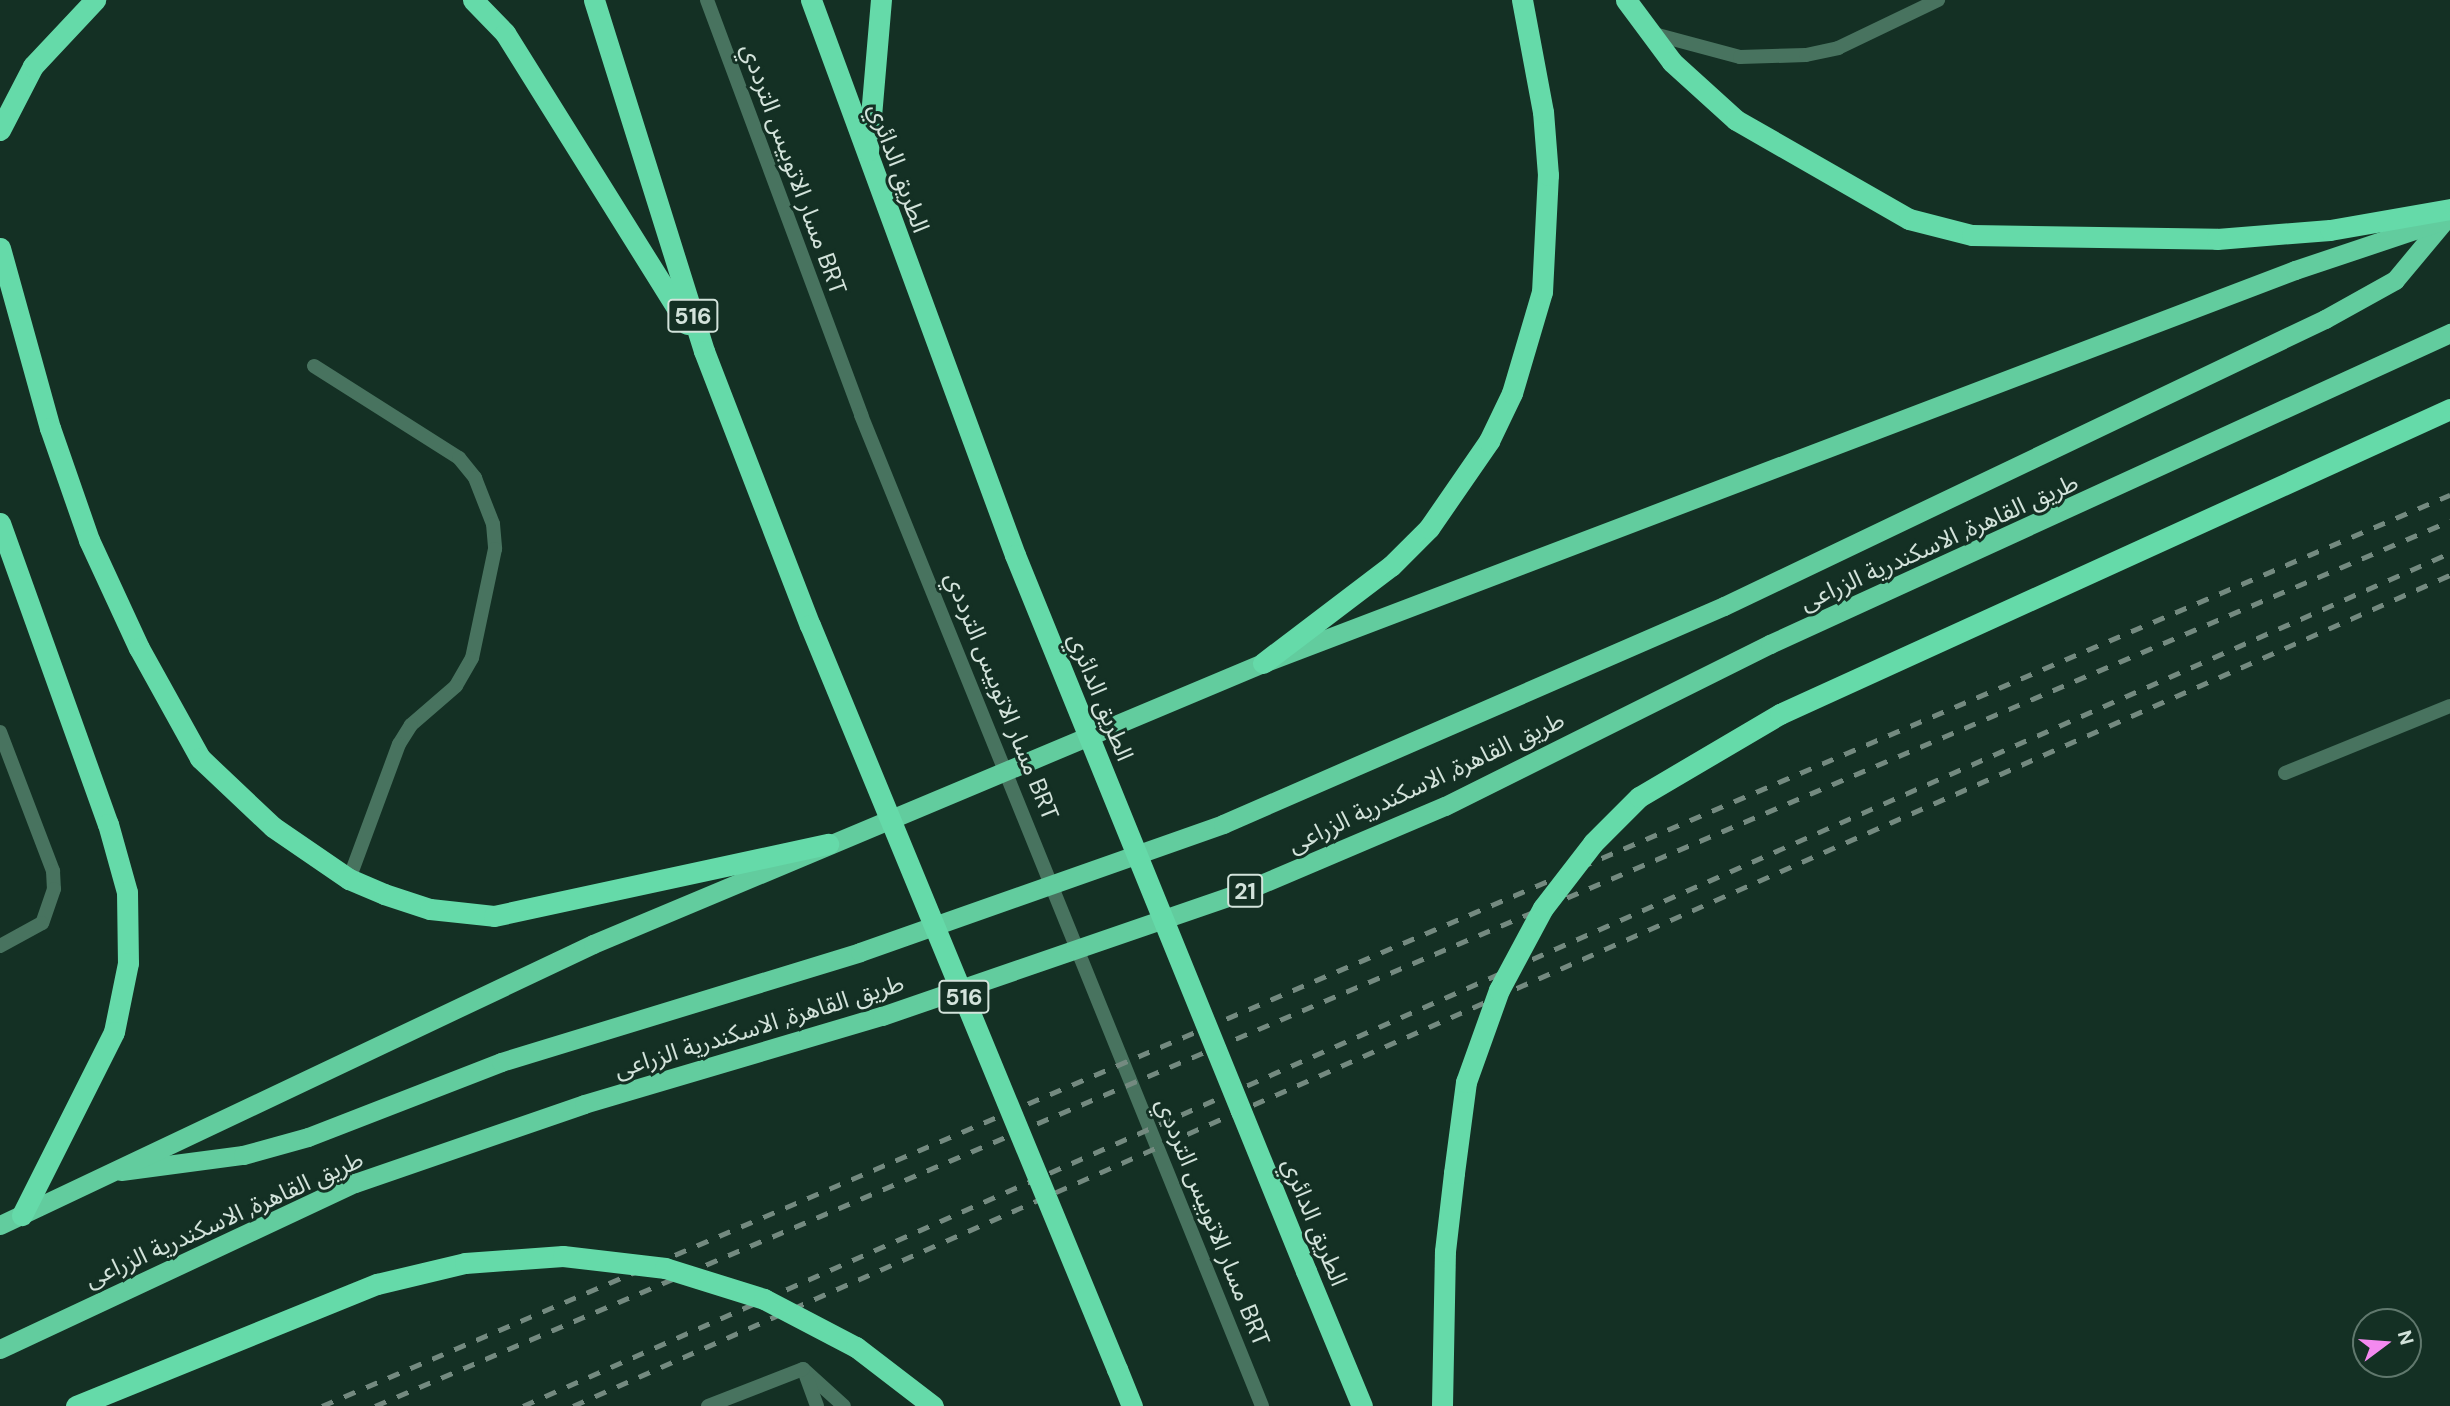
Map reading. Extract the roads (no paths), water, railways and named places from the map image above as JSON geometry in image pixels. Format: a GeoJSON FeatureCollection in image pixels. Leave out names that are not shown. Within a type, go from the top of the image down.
{"type":"FeatureCollection","features":[{"type":"Feature","properties":{"kind":"highway"},"geometry":{"type":"LineString","coordinates":[[0,130],[33,66],[95,0]]}},
{"type":"Feature","properties":{"kind":"highway"},"geometry":{"type":"LineString","coordinates":[[473,0],[505,33],[704,352]]}},
{"type":"Feature","properties":{"kind":"highway","name":"516"},"geometry":{"type":"LineString","coordinates":[[594,0],[704,352],[810,625],[1132,1406]]}},
{"type":"Feature","properties":{"kind":"highway","name":"الطريق الدائري"},"geometry":{"type":"LineString","coordinates":[[811,0],[867,160],[1015,555],[1362,1406]]}},
{"type":"Feature","properties":{"kind":"highway"},"geometry":{"type":"LineString","coordinates":[[867,160],[881,0]]}},
{"type":"Feature","properties":{"kind":"highway"},"geometry":{"type":"LineString","coordinates":[[1263,663],[1391,566],[1429,528],[1489,441],[1512,393],[1542,292],[1548,175],[1543,112],[1522,0]]}},
{"type":"Feature","properties":{"kind":"highway"},"geometry":{"type":"LineString","coordinates":[[1626,0],[1646,31],[1702,93],[1773,144],[1909,219],[1972,235],[2217,239],[2330,230],[2449,215]]}},
{"type":"Feature","properties":{"kind":"highway"},"geometry":{"type":"LineString","coordinates":[[0,1225],[593,944],[1263,663],[2295,270],[2449,215]]}},
{"type":"Feature","properties":{"kind":"highway"},"geometry":{"type":"LineString","coordinates":[[108,1172],[203,1162],[308,1136],[501,1062],[860,952],[1223,824],[1724,606],[2325,319],[2395,280],[2449,215]]}},
{"type":"Feature","properties":{"kind":"highway"},"geometry":{"type":"LineString","coordinates":[[0,248],[50,428],[89,540],[139,648],[193,746],[273,827],[349,879],[430,909],[494,916],[828,844]]}},
{"type":"Feature","properties":{"kind":"highway","name":"طريق القاهرة, الاسكندرية الزراعى"},"geometry":{"type":"LineString","coordinates":[[0,1349],[355,1184],[584,1104],[883,1016],[1242,892],[1445,806],[1770,644],[2450,333]]}},
{"type":"Feature","properties":{"kind":"highway"},"geometry":{"type":"LineString","coordinates":[[1442,1406],[1443,1304],[1454,1173],[1466,1082],[1499,990],[1543,908],[1593,843],[1639,797],[1780,714],[2450,409]]}},
{"type":"Feature","properties":{"kind":"highway"},"geometry":{"type":"LineString","coordinates":[[0,523],[108,824],[127,892],[128,963],[114,1032],[22,1215]]}},
{"type":"Feature","properties":{"kind":"highway"},"geometry":{"type":"LineString","coordinates":[[76,1406],[377,1284],[465,1263],[563,1256],[665,1268],[764,1299],[856,1348],[933,1406]]}},
{"type":"Feature","properties":{"kind":"street","name":"مسار الاتوبيس الترددي BRT"},"geometry":{"type":"LineString","coordinates":[[707,0],[861,415],[1262,1406]]}},
{"type":"Feature","properties":{"kind":"street"},"geometry":{"type":"LineString","coordinates":[[1646,31],[1729,55],[1806,55],[1838,48],[1938,0]]}},
{"type":"Feature","properties":{"kind":"street"},"geometry":{"type":"LineString","coordinates":[[314,366],[459,458],[486,500],[495,549],[472,658],[456,686],[411,725],[399,744],[349,879]]}},
{"type":"Feature","properties":{"kind":"street"},"geometry":{"type":"LineString","coordinates":[[2284,773],[2450,706]]}},
{"type":"Feature","properties":{"kind":"street"},"geometry":{"type":"LineString","coordinates":[[0,732],[52,872],[54,890],[41,923],[0,946]]}},
{"type":"Feature","properties":{"kind":"street"},"geometry":{"type":"LineString","coordinates":[[708,1406],[803,1368]]}},
{"type":"Feature","properties":{"kind":"street"},"geometry":{"type":"LineString","coordinates":[[803,1368],[817,1406]]}},
{"type":"Feature","properties":{"kind":"street"},"geometry":{"type":"LineString","coordinates":[[803,1368],[844,1406]]}},
{"type":"Feature","properties":{"kind":"railway"},"geometry":{"type":"LineString","coordinates":[[322,1406],[2450,495]]}},
{"type":"Feature","properties":{"kind":"railway"},"geometry":{"type":"LineString","coordinates":[[375,1406],[2450,521]]}},
{"type":"Feature","properties":{"kind":"railway"},"geometry":{"type":"LineString","coordinates":[[523,1406],[2450,553]]}},
{"type":"Feature","properties":{"kind":"railway"},"geometry":{"type":"LineString","coordinates":[[573,1406],[2450,575]]}}]}
